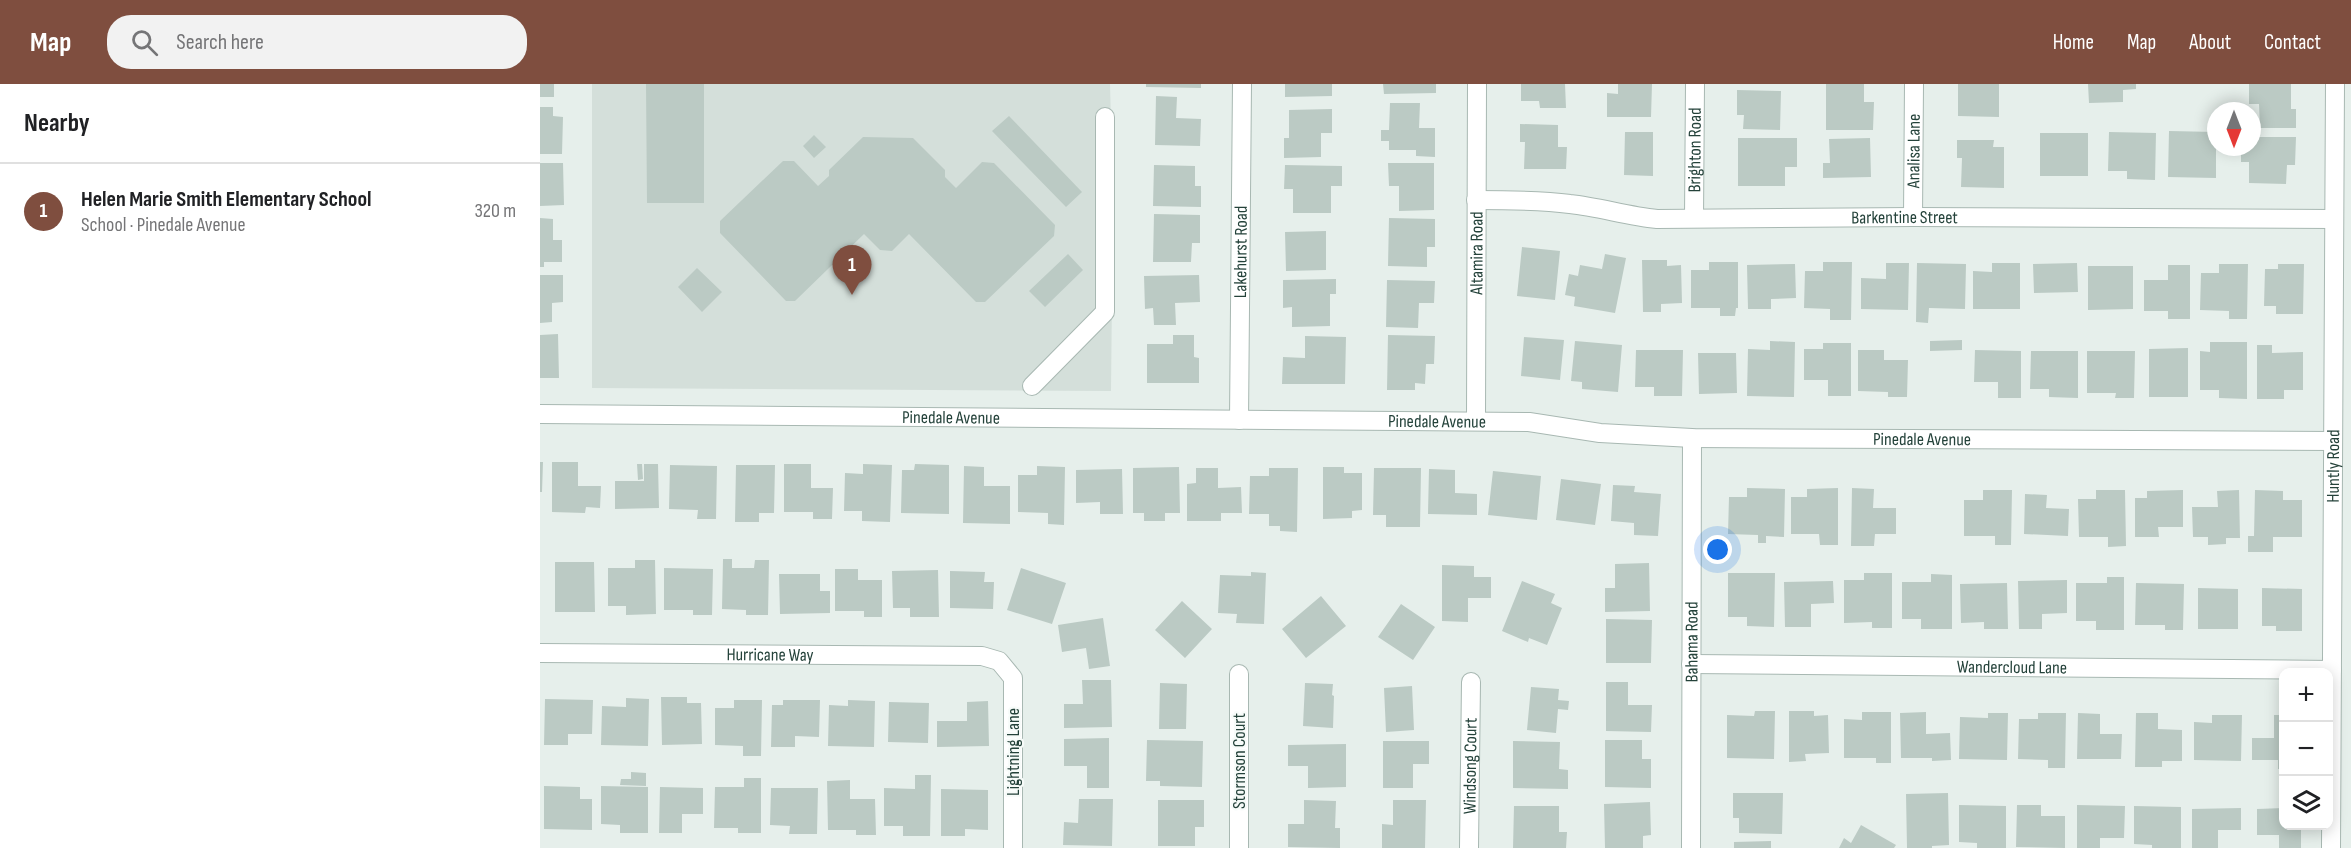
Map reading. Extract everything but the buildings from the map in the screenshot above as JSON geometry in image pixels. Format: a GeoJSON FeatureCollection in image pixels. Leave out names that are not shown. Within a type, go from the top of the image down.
{"type":"FeatureCollection","features":[{"type":"Feature","properties":{"kind":"street","name":"Lakehurst Road"},"geometry":{"type":"LineString","coordinates":[[1239,420],[1242,84]]}},
{"type":"Feature","properties":{"kind":"street","name":"Altamira Road"},"geometry":{"type":"LineString","coordinates":[[1476,421],[1477,84]]}},
{"type":"Feature","properties":{"kind":"street","name":"Brighton Road"},"geometry":{"type":"LineString","coordinates":[[1694,218],[1695,84]]}},
{"type":"Feature","properties":{"kind":"street","name":"Analisa Lane"},"geometry":{"type":"LineString","coordinates":[[1913,217],[1914,84]]}},
{"type":"Feature","properties":{"kind":"street","name":"Huntly Road"},"geometry":{"type":"LineString","coordinates":[[2332,668],[2335,84]]}},
{"type":"Feature","properties":{"kind":"street"},"geometry":{"type":"LineString","coordinates":[[1032,386],[1105,312],[1105,117]]}},
{"type":"Feature","properties":{"kind":"street","name":"Barkentine Street"},"geometry":{"type":"LineString","coordinates":[[1476,200],[1529,200],[1572,204],[1631,217],[1657,219],[1913,217],[2334,219]]}},
{"type":"Feature","properties":{"kind":"street","name":"Pinedale Avenue"},"geometry":{"type":"LineString","coordinates":[[540,414],[1476,421],[1529,422],[1600,433],[1692,438],[2333,441]]}},
{"type":"Feature","properties":{"kind":"street","name":"Bahama Road"},"geometry":{"type":"LineString","coordinates":[[1691,848],[1692,438]]}},
{"type":"Feature","properties":{"kind":"street","name":"Hurricane Way"},"geometry":{"type":"LineString","coordinates":[[540,653],[982,656],[999,661]]}},
{"type":"Feature","properties":{"kind":"street","name":"Lightning Lane"},"geometry":{"type":"LineString","coordinates":[[999,661],[1013,678],[1013,848]]}},
{"type":"Feature","properties":{"kind":"street","name":"Wandercloud Lane"},"geometry":{"type":"LineString","coordinates":[[1691,664],[2279,670]]}},
{"type":"Feature","properties":{"kind":"street","name":"Stormson Court"},"geometry":{"type":"LineString","coordinates":[[1239,674],[1239,848]]}},
{"type":"Feature","properties":{"kind":"street","name":"Windsong Court"},"geometry":{"type":"LineString","coordinates":[[1469,848],[1471,682]]}},
{"type":"Feature","properties":{"kind":"street","name":"Huntly Road"},"geometry":{"type":"LineString","coordinates":[[2331,848],[2332,722]]}},
{"type":"Feature","properties":{"kind":"shaded area"},"geometry":{"type":"Polygon","coordinates":[[[592,84],[1110,84],[1113,202],[1111,391],[592,388],[592,84]]]}},
{"type":"Feature","properties":{"kind":"place","name":"Helen Marie Smith Elementary School"},"geometry":{"type":"Point","coordinates":[852,295]}}]}
